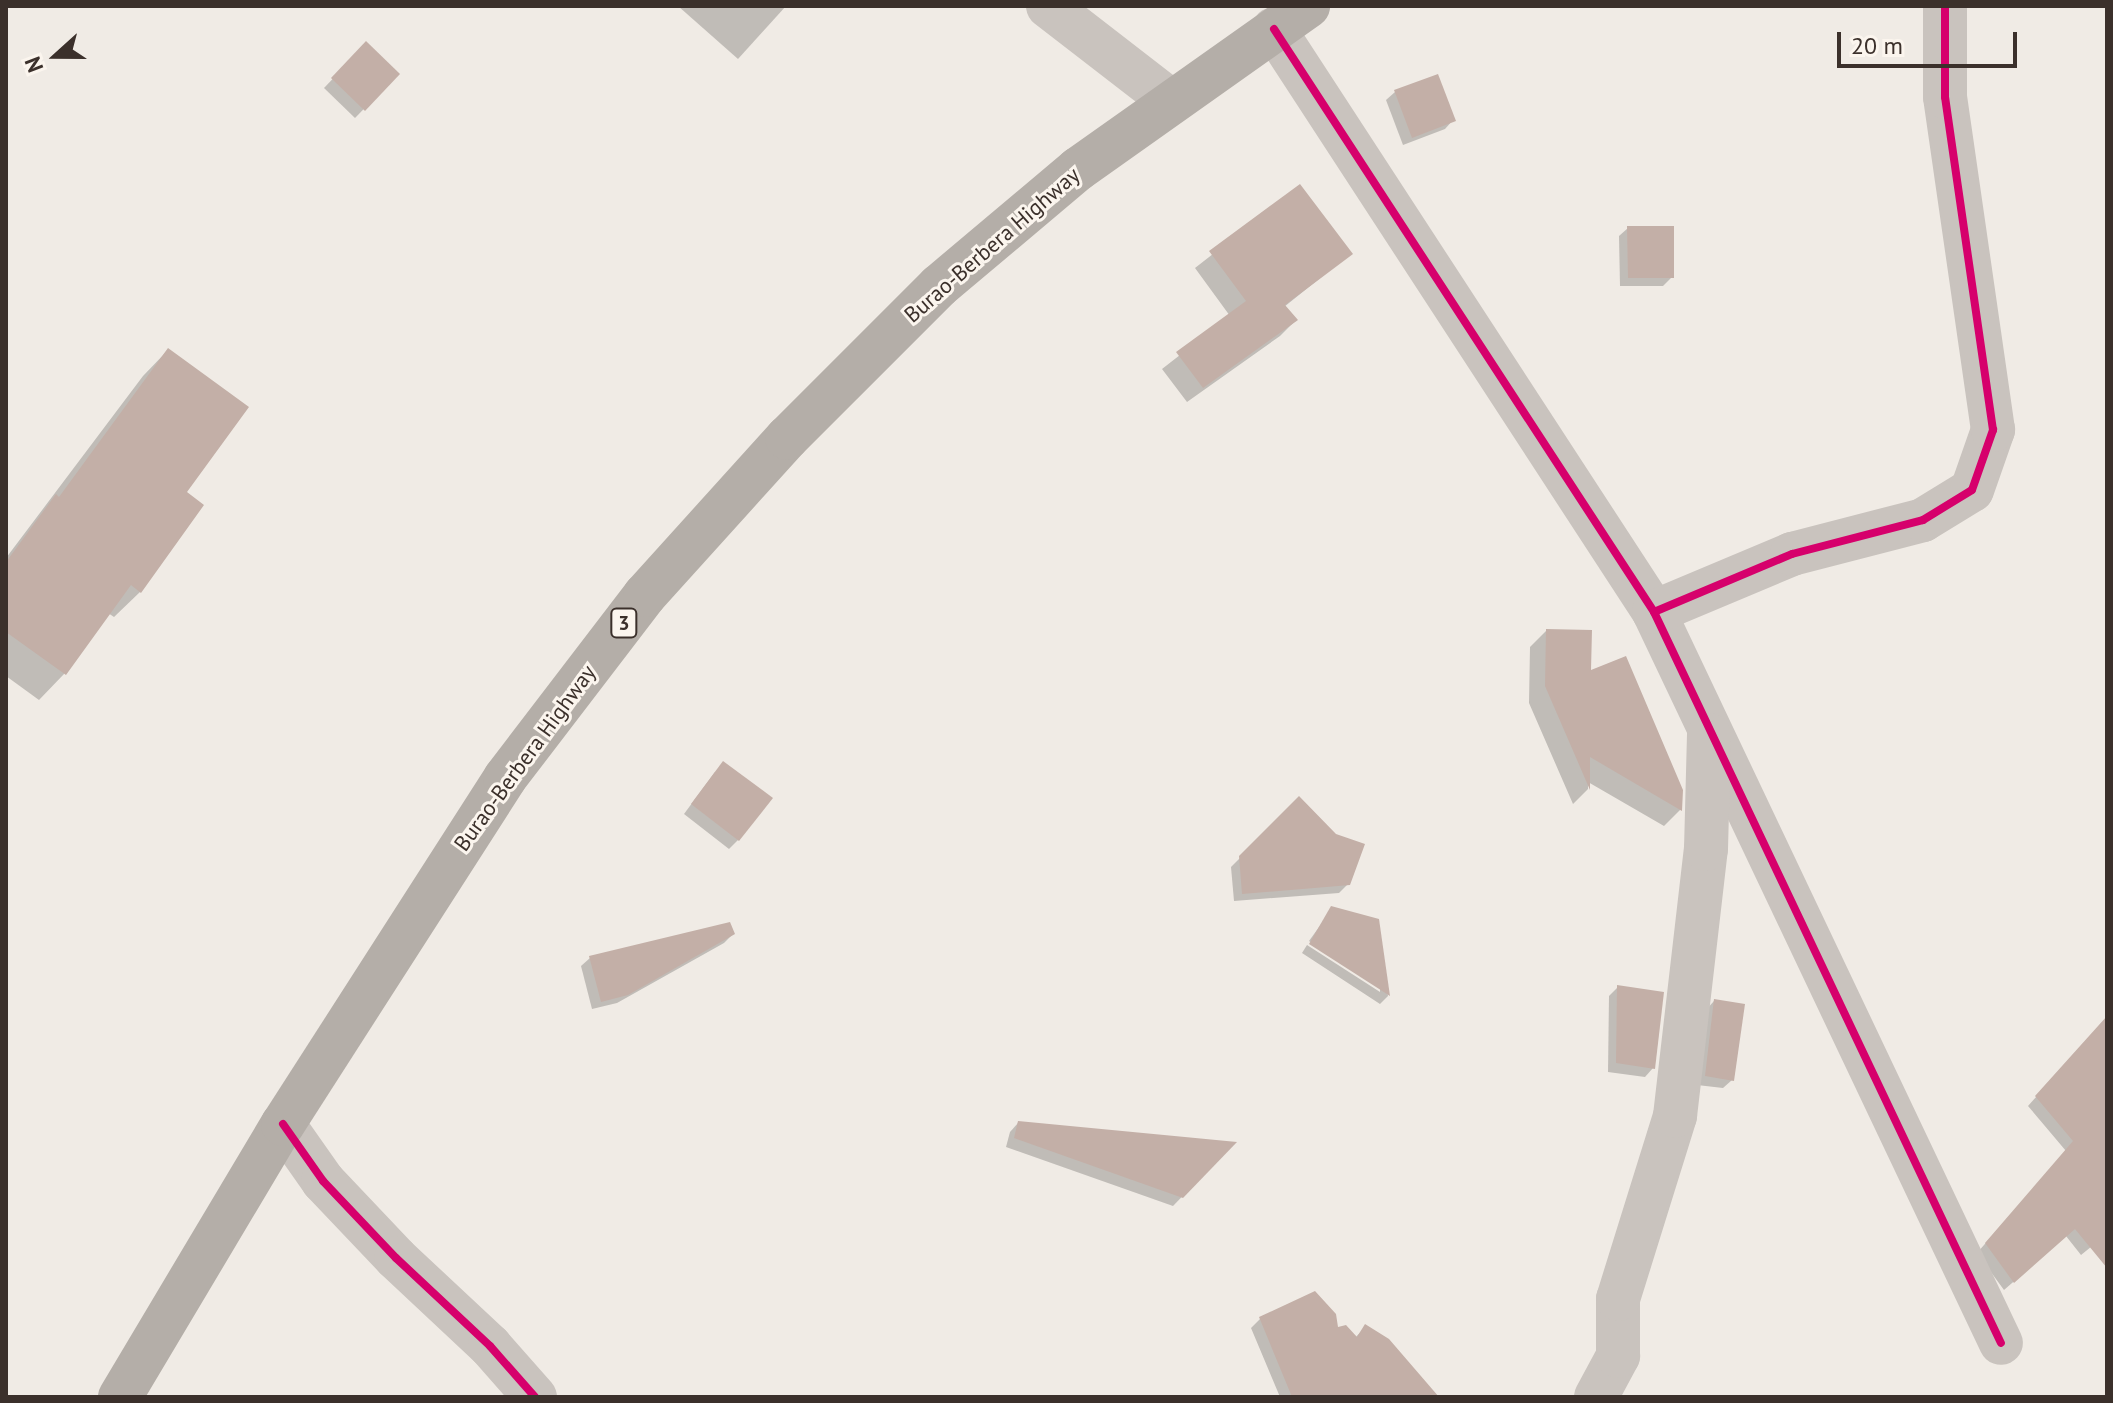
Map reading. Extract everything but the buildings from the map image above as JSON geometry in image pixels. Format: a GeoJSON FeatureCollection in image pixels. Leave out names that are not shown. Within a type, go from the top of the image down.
{"type":"FeatureCollection","features":[{"type":"Feature","properties":{"kind":"highway","name":"Burao-Berbera Highway"},"geometry":{"type":"LineString","coordinates":[[120,1397],[283,1124],[505,778],[645,595],[787,438],[939,286],[1078,169],[1291,18]]}},
{"type":"Feature","properties":{"kind":"street"},"geometry":{"type":"LineString","coordinates":[[1048,6],[1171,101]]}},
{"type":"Feature","properties":{"kind":"street"},"geometry":{"type":"LineString","coordinates":[[1654,612],[1792,554],[1923,520],[1972,490],[1993,430],[1945,97],[1945,6]]}},
{"type":"Feature","properties":{"kind":"street"},"geometry":{"type":"LineString","coordinates":[[1291,18],[1654,612],[2001,1343]]}},
{"type":"Feature","properties":{"kind":"street"},"geometry":{"type":"LineString","coordinates":[[1596,1397],[1618,1356],[1618,1299],[1675,1116],[1706,849],[1709,729]]}},
{"type":"Feature","properties":{"kind":"street"},"geometry":{"type":"LineString","coordinates":[[283,1124],[323,1181],[396,1258],[490,1346],[535,1397]]}},
{"type":"Feature","properties":{"kind":"cycle path"},"geometry":{"type":"LineString","coordinates":[[1654,612],[1792,554],[1923,520],[1972,490],[1993,430],[1945,97],[1945,6]]}},
{"type":"Feature","properties":{"kind":"cycle path"},"geometry":{"type":"LineString","coordinates":[[1274,29],[1654,612],[2001,1343]]}},
{"type":"Feature","properties":{"kind":"cycle path"},"geometry":{"type":"LineString","coordinates":[[283,1124],[323,1181],[396,1258],[490,1346],[535,1397]]}}]}
